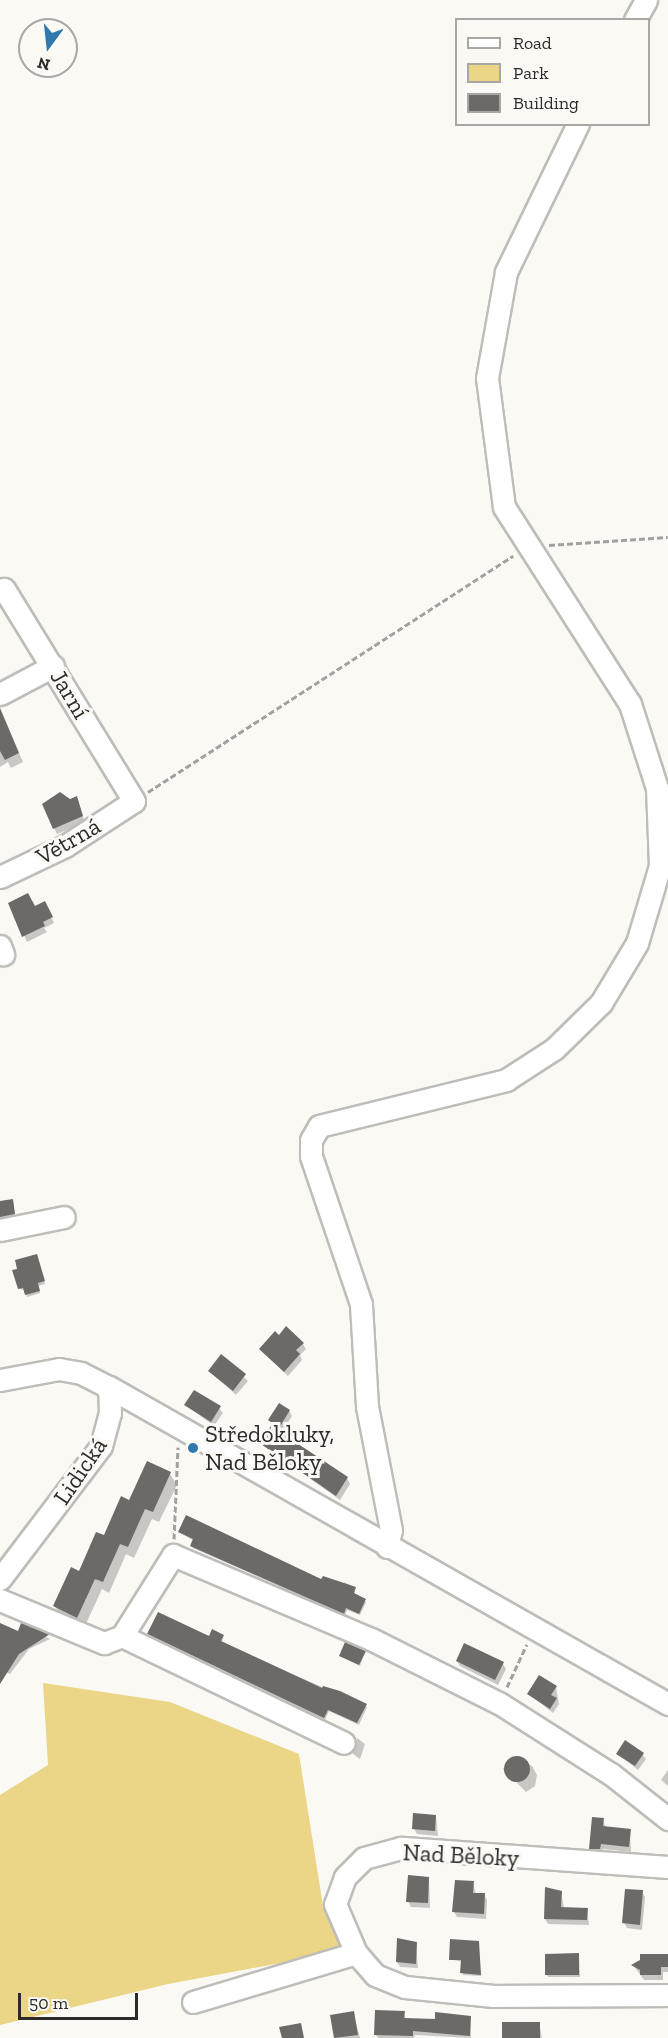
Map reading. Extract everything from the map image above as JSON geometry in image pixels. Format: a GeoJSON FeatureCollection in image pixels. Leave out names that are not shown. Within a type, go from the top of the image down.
{"type":"FeatureCollection","features":[{"type":"Feature","properties":{"kind":"street"},"geometry":{"type":"LineString","coordinates":[[636,18],[646,0]]}},
{"type":"Feature","properties":{"kind":"street"},"geometry":{"type":"LineString","coordinates":[[387,1547],[392,1530],[367,1406],[361,1304],[311,1156],[311,1140],[319,1126],[506,1080],[554,1049],[601,1003],[637,943],[660,866],[657,788],[630,704],[504,507],[487,378],[506,272],[577,126]]}},
{"type":"Feature","properties":{"kind":"street","name":"Jarní"},"geometry":{"type":"LineString","coordinates":[[4,589],[134,801]]}},
{"type":"Feature","properties":{"kind":"street"},"geometry":{"type":"LineString","coordinates":[[0,694],[53,666]]}},
{"type":"Feature","properties":{"kind":"street","name":"Větrná"},"geometry":{"type":"LineString","coordinates":[[0,877],[65,846],[134,801]]}},
{"type":"Feature","properties":{"kind":"street"},"geometry":{"type":"LineString","coordinates":[[0,1230],[64,1216]]}},
{"type":"Feature","properties":{"kind":"street"},"geometry":{"type":"LineString","coordinates":[[0,1380],[59,1369],[81,1373],[668,1704]]}},
{"type":"Feature","properties":{"kind":"street","name":"Lidická"},"geometry":{"type":"LineString","coordinates":[[0,1579],[101,1446],[110,1413],[109,1387]]}},
{"type":"Feature","properties":{"kind":"street"},"geometry":{"type":"LineString","coordinates":[[0,1600],[91,1641],[104,1643],[122,1636],[173,1555],[371,1639],[499,1703],[611,1774],[668,1819]]}},
{"type":"Feature","properties":{"kind":"street"},"geometry":{"type":"LineString","coordinates":[[122,1636],[344,1743]]}},
{"type":"Feature","properties":{"kind":"street","name":"Nad Běloky"},"geometry":{"type":"LineString","coordinates":[[668,1867],[401,1848],[364,1858],[345,1877],[336,1904],[356,1953],[375,1975],[405,1987],[494,1996],[668,1995]]}},
{"type":"Feature","properties":{"kind":"street"},"geometry":{"type":"LineString","coordinates":[[193,2002],[356,1953]]}},
{"type":"Feature","properties":{"kind":"path"},"geometry":{"type":"LineString","coordinates":[[134,801],[528,546],[668,537]]}},
{"type":"Feature","properties":{"kind":"path"},"geometry":{"type":"LineString","coordinates":[[173,1555],[179,1427]]}},
{"type":"Feature","properties":{"kind":"path"},"geometry":{"type":"LineString","coordinates":[[499,1703],[534,1629]]}},
{"type":"Feature","properties":{"kind":"green space"},"geometry":{"type":"Polygon","coordinates":[[[43,1683],[170,1702],[299,1754],[323,1906],[345,1951],[168,1984],[0,2025],[0,1795],[48,1765],[43,1683]]]}},
{"type":"Feature","properties":{"kind":"building"},"geometry":{"type":"Polygon","coordinates":[[[0,708],[19,753],[5,760],[0,751],[0,708]]]}},
{"type":"Feature","properties":{"kind":"building"},"geometry":{"type":"Polygon","coordinates":[[[60,792],[70,799],[77,796],[83,816],[53,829],[42,804],[60,792]]]}},
{"type":"Feature","properties":{"kind":"building"},"geometry":{"type":"Polygon","coordinates":[[[28,893],[35,906],[45,901],[53,917],[43,922],[45,926],[22,937],[8,903],[28,893]]]}},
{"type":"Feature","properties":{"kind":"building"},"geometry":{"type":"Polygon","coordinates":[[[13,1199],[15,1214],[0,1217],[0,1201],[13,1199]]]}},
{"type":"Feature","properties":{"kind":"building"},"geometry":{"type":"Polygon","coordinates":[[[37,1254],[45,1281],[38,1283],[40,1291],[25,1295],[23,1288],[18,1289],[12,1270],[17,1269],[15,1260],[37,1254]]]}},
{"type":"Feature","properties":{"kind":"building"},"geometry":{"type":"Polygon","coordinates":[[[286,1326],[304,1343],[296,1350],[300,1354],[284,1372],[259,1349],[275,1331],[279,1335],[286,1326]]]}},
{"type":"Feature","properties":{"kind":"building"},"geometry":{"type":"Polygon","coordinates":[[[221,1354],[246,1374],[233,1391],[208,1371],[221,1354]]]}},
{"type":"Feature","properties":{"kind":"building"},"geometry":{"type":"Polygon","coordinates":[[[194,1390],[221,1406],[211,1422],[184,1405],[194,1390]]]}},
{"type":"Feature","properties":{"kind":"building"},"geometry":{"type":"Polygon","coordinates":[[[279,1403],[290,1410],[279,1428],[268,1420],[279,1403]]]}},
{"type":"Feature","properties":{"kind":"building"},"geometry":{"type":"Polygon","coordinates":[[[271,1426],[348,1477],[336,1496],[258,1442],[271,1426]]]}},
{"type":"Feature","properties":{"kind":"building"},"geometry":{"type":"Polygon","coordinates":[[[147,1461],[171,1472],[153,1512],[145,1509],[128,1547],[120,1544],[103,1582],[95,1579],[77,1618],[53,1606],[71,1567],[79,1571],[96,1532],[104,1535],[121,1496],[129,1500],[147,1461]]]}},
{"type":"Feature","properties":{"kind":"building"},"geometry":{"type":"Polygon","coordinates":[[[186,1515],[321,1579],[323,1576],[356,1587],[354,1593],[366,1599],[359,1614],[346,1608],[344,1614],[190,1546],[193,1539],[178,1532],[186,1515]]]}},
{"type":"Feature","properties":{"kind":"building"},"geometry":{"type":"Polygon","coordinates":[[[158,1612],[209,1636],[212,1629],[224,1635],[221,1641],[322,1688],[323,1686],[340,1691],[367,1704],[357,1723],[328,1710],[324,1718],[147,1634],[158,1612]]]}},
{"type":"Feature","properties":{"kind":"building"},"geometry":{"type":"Polygon","coordinates":[[[0,1623],[18,1631],[21,1623],[50,1634],[19,1654],[0,1684],[0,1623]]]}},
{"type":"Feature","properties":{"kind":"building"},"geometry":{"type":"Polygon","coordinates":[[[345,1642],[366,1651],[359,1665],[339,1656],[345,1642]]]}},
{"type":"Feature","properties":{"kind":"building"},"geometry":{"type":"Polygon","coordinates":[[[464,1643],[504,1662],[495,1680],[456,1661],[464,1643]]]}},
{"type":"Feature","properties":{"kind":"building"},"geometry":{"type":"Polygon","coordinates":[[[539,1675],[557,1686],[551,1695],[557,1698],[550,1709],[527,1694],[539,1675]]]}},
{"type":"Feature","properties":{"kind":"building"},"geometry":{"type":"Polygon","coordinates":[[[625,1740],[644,1753],[635,1766],[616,1754],[625,1740]]]}},
{"type":"Feature","properties":{"kind":"building"},"geometry":{"type":"Polygon","coordinates":[[[517,1756],[526,1760],[530,1769],[526,1778],[517,1782],[508,1778],[504,1769],[508,1760],[517,1756]]]}},
{"type":"Feature","properties":{"kind":"building"},"geometry":{"type":"Polygon","coordinates":[[[413,1813],[436,1815],[435,1831],[412,1829],[413,1813]]]}},
{"type":"Feature","properties":{"kind":"building"},"geometry":{"type":"Polygon","coordinates":[[[592,1817],[604,1818],[603,1826],[631,1829],[629,1847],[601,1844],[600,1849],[589,1849],[592,1817]]]}},
{"type":"Feature","properties":{"kind":"building"},"geometry":{"type":"Polygon","coordinates":[[[408,1875],[429,1877],[428,1903],[406,1902],[408,1875]]]}},
{"type":"Feature","properties":{"kind":"building"},"geometry":{"type":"Polygon","coordinates":[[[455,1880],[474,1881],[473,1893],[485,1893],[484,1914],[452,1912],[455,1880]]]}},
{"type":"Feature","properties":{"kind":"building"},"geometry":{"type":"Polygon","coordinates":[[[545,1887],[562,1891],[561,1907],[588,1908],[587,1920],[544,1919],[545,1887]]]}},
{"type":"Feature","properties":{"kind":"building"},"geometry":{"type":"Polygon","coordinates":[[[625,1889],[643,1890],[640,1925],[622,1923],[625,1889]]]}},
{"type":"Feature","properties":{"kind":"building"},"geometry":{"type":"Polygon","coordinates":[[[397,1938],[417,1942],[416,1964],[396,1962],[397,1938]]]}},
{"type":"Feature","properties":{"kind":"building"},"geometry":{"type":"Polygon","coordinates":[[[450,1939],[479,1941],[481,1975],[460,1973],[461,1960],[449,1960],[450,1939]]]}},
{"type":"Feature","properties":{"kind":"building"},"geometry":{"type":"Polygon","coordinates":[[[579,1953],[579,1975],[545,1975],[545,1954],[579,1953]]]}},
{"type":"Feature","properties":{"kind":"building"},"geometry":{"type":"Polygon","coordinates":[[[640,1954],[668,1954],[668,1967],[661,1967],[661,1975],[640,1975],[640,1970],[631,1965],[640,1960],[640,1954]]]}},
{"type":"Feature","properties":{"kind":"building"},"geometry":{"type":"Polygon","coordinates":[[[375,2010],[405,2011],[404,2018],[435,2019],[435,2012],[471,2016],[470,2036],[413,2031],[413,2036],[374,2035],[375,2010]]]}},
{"type":"Feature","properties":{"kind":"building"},"geometry":{"type":"Polygon","coordinates":[[[354,2011],[358,2035],[334,2038],[330,2015],[354,2011]]]}},
{"type":"Feature","properties":{"kind":"building"},"geometry":{"type":"Polygon","coordinates":[[[502,2022],[540,2022],[540,2038],[502,2038],[502,2022]]]}},
{"type":"Feature","properties":{"kind":"building"},"geometry":{"type":"Polygon","coordinates":[[[301,2023],[304,2038],[282,2038],[279,2027],[301,2023]]]}},
{"type":"Feature","properties":{"kind":"place","name":"Středokluky, Nad Běloky"},"geometry":{"type":"Point","coordinates":[193,1448]}}]}
